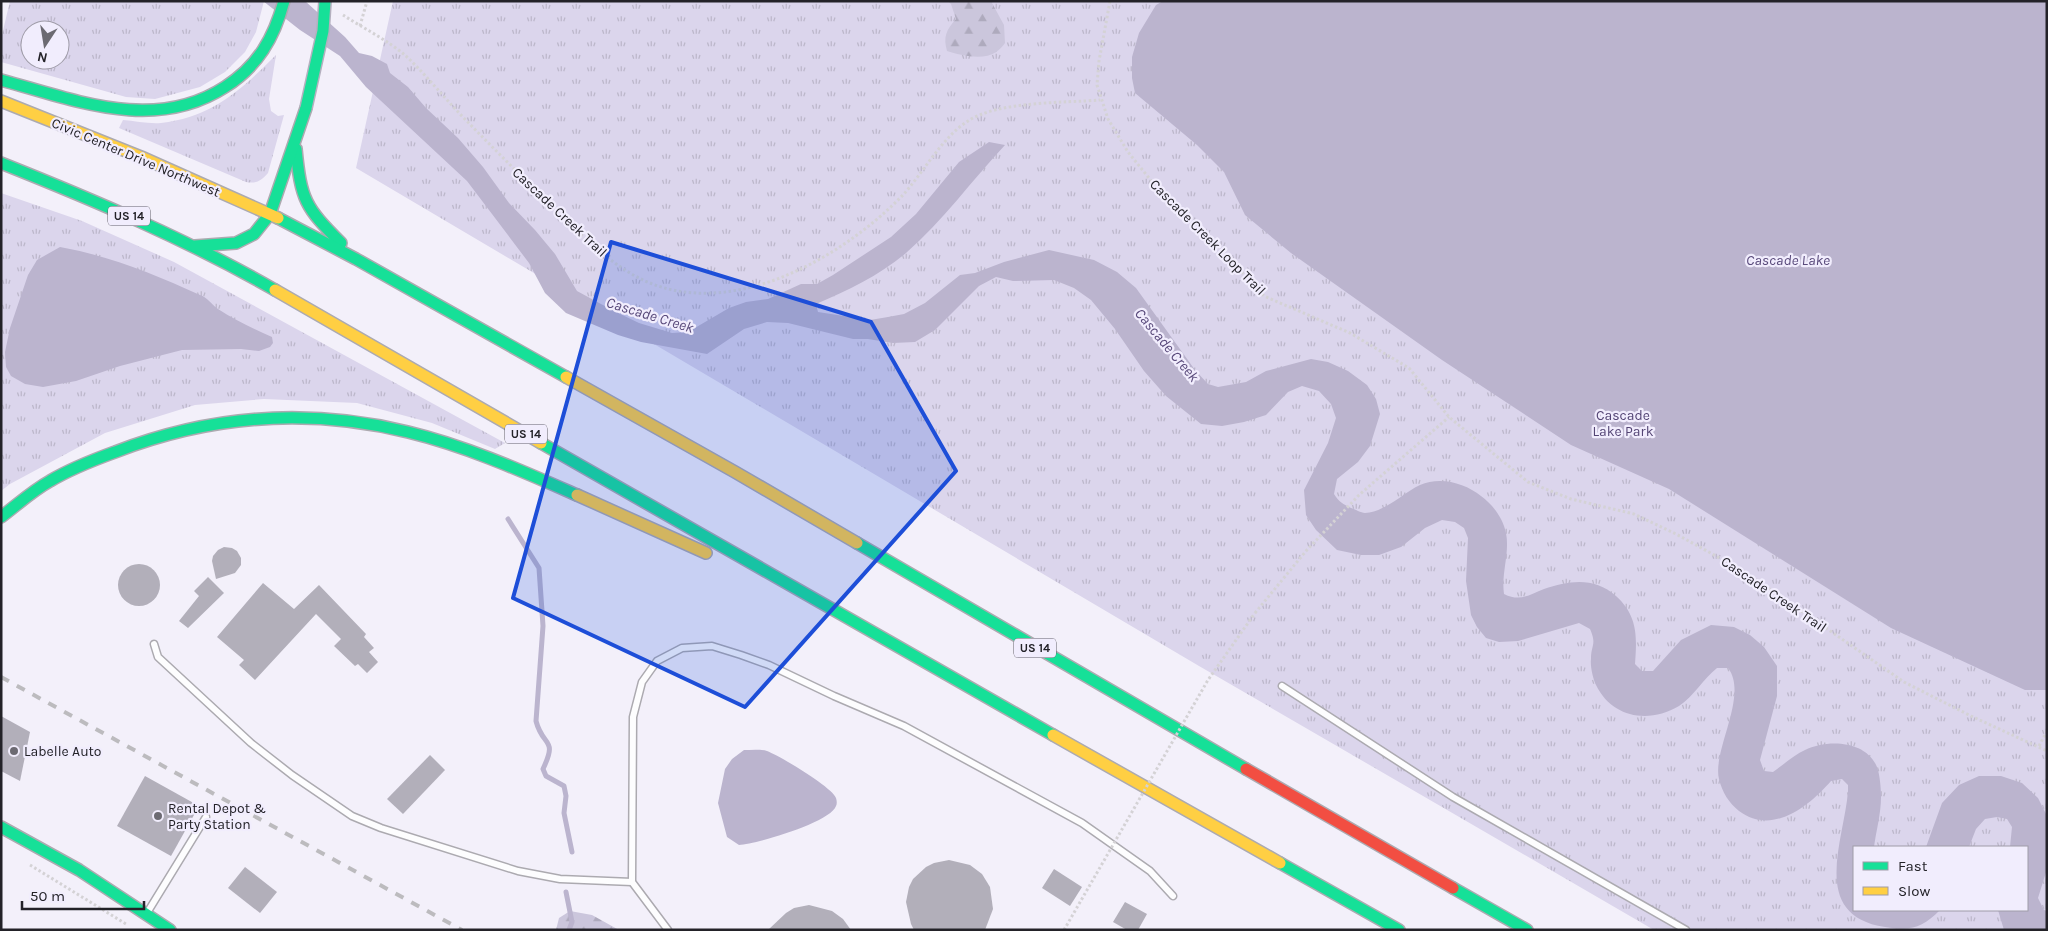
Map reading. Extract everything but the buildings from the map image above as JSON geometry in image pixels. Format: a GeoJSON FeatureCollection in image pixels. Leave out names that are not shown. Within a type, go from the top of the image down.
{"type":"FeatureCollection","features":[{"type":"Feature","properties":{"kind":"main road"},"geometry":{"type":"LineString","coordinates":[[1,80],[102,107],[137,112],[165,111],[192,106],[221,92],[246,71],[266,50],[272,39],[284,1]]}},
{"type":"Feature","properties":{"kind":"main road","name":"US 14"},"geometry":{"type":"LineString","coordinates":[[325,1],[323,31],[306,108],[295,144],[300,183],[305,202],[318,219],[356,259],[735,472],[1085,677],[1527,930]]}},
{"type":"Feature","properties":{"kind":"main road","name":"Civic Center Drive Northwest"},"geometry":{"type":"LineString","coordinates":[[1,102],[142,157],[270,214],[356,259]]}},
{"type":"Feature","properties":{"kind":"main road"},"geometry":{"type":"LineString","coordinates":[[191,246],[236,243],[254,234],[270,214],[295,144]]}},
{"type":"Feature","properties":{"kind":"main road","name":"US 14"},"geometry":{"type":"LineString","coordinates":[[1,163],[74,192],[235,267],[859,625],[1399,930]]}},
{"type":"Feature","properties":{"kind":"main road"},"geometry":{"type":"LineString","coordinates":[[1,517],[50,481],[132,444],[209,423],[299,416],[345,420],[386,427],[443,442],[527,473],[618,512],[716,558]]}},
{"type":"Feature","properties":{"kind":"main road"},"geometry":{"type":"LineString","coordinates":[[734,566],[859,625]]}},
{"type":"Feature","properties":{"kind":"main road"},"geometry":{"type":"LineString","coordinates":[[1,827],[79,870],[170,930]]}},
{"type":"Feature","properties":{"kind":"lane"},"geometry":{"type":"LineString","coordinates":[[154,644],[158,657],[251,743],[292,775],[352,816],[381,828],[518,871],[560,879],[632,882]]}},
{"type":"Feature","properties":{"kind":"lane"},"geometry":{"type":"LineString","coordinates":[[668,930],[632,882],[633,717],[642,682],[657,662],[682,648],[712,646],[769,664],[834,696],[904,726],[1082,824],[1150,871],[1173,896]]}},
{"type":"Feature","properties":{"kind":"lane"},"geometry":{"type":"LineString","coordinates":[[1282,686],[1452,796],[1686,930]]}},
{"type":"Feature","properties":{"kind":"lane"},"geometry":{"type":"LineString","coordinates":[[146,914],[206,817]]}},
{"type":"Feature","properties":{"kind":"path","name":"Cascade Creek Trail"},"geometry":{"type":"LineString","coordinates":[[367,1],[360,26],[404,55],[514,169],[596,249],[630,274],[666,290],[736,292],[781,278],[832,253],[875,222],[913,183],[950,136],[969,120],[1005,108],[1100,100]]}},
{"type":"Feature","properties":{"kind":"path"},"geometry":{"type":"LineString","coordinates":[[1110,3],[1114,1]]}},
{"type":"Feature","properties":{"kind":"path","name":"Cascade Creek Loop Trail"},"geometry":{"type":"LineString","coordinates":[[1110,3],[1099,61],[1097,85],[1100,100],[1108,119],[1128,152],[1157,188],[1196,223],[1264,296],[1350,332],[1409,368],[1449,417]]}},
{"type":"Feature","properties":{"kind":"path","name":"Cascade Creek Trail"},"geometry":{"type":"LineString","coordinates":[[1449,417],[1528,482],[1570,499],[1634,514],[1676,534],[1745,572],[1904,682],[1971,716],[2047,751]]}},
{"type":"Feature","properties":{"kind":"path"},"geometry":{"type":"LineString","coordinates":[[1064,930],[1204,688],[1255,613],[1306,551],[1360,495],[1449,417]]}},
{"type":"Feature","properties":{"kind":"path"},"geometry":{"type":"LineString","coordinates":[[2038,746],[2047,731]]}},
{"type":"Feature","properties":{"kind":"path"},"geometry":{"type":"LineString","coordinates":[[23,861],[127,925]]}},
{"type":"Feature","properties":{"kind":"highlighted area"},"geometry":{"type":"Polygon","coordinates":[[[611,242],[871,322],[956,471],[745,707],[513,598],[611,242]]]}},
{"type":"Feature","properties":{"kind":"green space"},"geometry":{"type":"Polygon","coordinates":[[[10,1],[264,1],[256,32],[245,52],[225,72],[200,87],[155,99],[126,97],[30,70],[70,70],[70,20],[20,20],[20,67],[1,62],[1,39],[10,1]]]}},
{"type":"Feature","properties":{"kind":"green space","name":"Cascade Lake Park"},"geometry":{"type":"Polygon","coordinates":[[[393,1],[2047,1],[2047,930],[1654,930],[1199,666],[356,168],[393,1]]]}},
{"type":"Feature","properties":{"kind":"green space"},"geometry":{"type":"Polygon","coordinates":[[[948,1],[993,1],[992,3],[1004,25],[1005,43],[991,55],[978,57],[947,51],[946,34],[956,19],[951,4],[948,1]]]}},
{"type":"Feature","properties":{"kind":"green space"},"geometry":{"type":"Polygon","coordinates":[[[276,55],[269,99],[271,111],[278,116],[284,115],[268,173],[258,181],[253,183],[246,182],[119,128],[123,120],[161,123],[196,115],[211,108],[238,90],[276,55]]]}},
{"type":"Feature","properties":{"kind":"green space"},"geometry":{"type":"Polygon","coordinates":[[[1,193],[82,221],[174,262],[505,443],[495,449],[432,423],[357,403],[264,399],[195,405],[105,433],[10,484],[1,491],[1,193]]]}},
{"type":"Feature","properties":{"kind":"green space"},"geometry":{"type":"Polygon","coordinates":[[[570,911],[592,915],[619,930],[556,930],[559,918],[570,911]]]}},
{"type":"Feature","properties":{"kind":"water","name":"Cascade Creek"},"geometry":{"type":"Polygon","coordinates":[[[263,1],[305,1],[345,37],[359,53],[372,56],[387,64],[390,73],[408,87],[426,108],[458,138],[483,167],[509,203],[555,254],[577,291],[639,323],[672,333],[688,332],[729,308],[746,302],[768,299],[801,284],[817,284],[833,275],[891,237],[916,214],[959,162],[989,142],[1005,145],[920,241],[896,261],[863,282],[816,304],[818,312],[870,320],[904,314],[925,303],[960,275],[975,273],[1004,262],[1049,250],[1094,260],[1117,272],[1136,288],[1195,370],[1208,384],[1218,387],[1246,382],[1266,371],[1311,359],[1328,362],[1348,371],[1367,385],[1376,399],[1380,414],[1370,446],[1358,462],[1337,479],[1334,494],[1339,501],[1365,513],[1380,509],[1414,488],[1428,482],[1452,482],[1475,491],[1493,508],[1505,527],[1507,548],[1503,586],[1504,594],[1520,598],[1544,589],[1573,582],[1591,583],[1608,590],[1629,611],[1636,636],[1635,664],[1642,671],[1653,671],[1681,640],[1711,625],[1734,627],[1750,635],[1764,647],[1777,666],[1777,696],[1760,760],[1764,771],[1773,772],[1797,755],[1814,746],[1835,743],[1845,744],[1864,751],[1872,758],[1877,767],[1880,778],[1881,803],[1874,846],[1853,846],[1853,911],[1939,911],[1928,921],[1916,927],[1902,929],[1885,927],[1861,920],[1847,908],[1839,892],[1836,874],[1848,791],[1848,785],[1842,779],[1831,781],[1801,808],[1790,815],[1777,819],[1752,818],[1739,811],[1732,804],[1722,788],[1718,767],[1733,708],[1733,679],[1728,668],[1717,668],[1684,702],[1667,712],[1656,715],[1632,715],[1611,705],[1596,685],[1591,665],[1592,634],[1590,629],[1579,623],[1518,641],[1499,642],[1486,638],[1477,627],[1471,615],[1466,581],[1468,538],[1464,528],[1455,522],[1442,520],[1425,528],[1401,547],[1379,555],[1361,555],[1337,550],[1316,530],[1306,515],[1304,490],[1328,443],[1336,418],[1331,404],[1319,391],[1302,386],[1288,392],[1266,415],[1244,422],[1222,426],[1201,424],[1166,396],[1144,371],[1115,329],[1091,300],[1074,288],[1054,280],[1013,281],[996,277],[979,286],[935,330],[915,342],[893,343],[853,339],[788,323],[767,322],[744,329],[707,354],[641,342],[618,335],[566,313],[545,293],[529,263],[467,181],[366,87],[340,56],[300,30],[263,1]]]}},
{"type":"Feature","properties":{"kind":"water","name":"Cascade Lake"},"geometry":{"type":"Polygon","coordinates":[[[1163,1],[2047,1],[2047,690],[2025,690],[1891,628],[1669,489],[1571,445],[1442,360],[1291,253],[1245,215],[1224,172],[1197,145],[1135,93],[1132,78],[1132,57],[1139,33],[1156,5],[1163,1]]]}},
{"type":"Feature","properties":{"kind":"water"},"geometry":{"type":"Polygon","coordinates":[[[60,247],[132,266],[203,296],[224,313],[272,337],[273,343],[270,347],[259,351],[241,349],[182,350],[120,366],[76,381],[43,387],[25,384],[11,376],[6,367],[5,352],[10,328],[28,275],[37,260],[60,247]]]}},
{"type":"Feature","properties":{"kind":"water"},"geometry":{"type":"Polygon","coordinates":[[[744,750],[767,751],[793,765],[832,793],[836,799],[836,806],[821,819],[808,825],[761,841],[739,845],[727,837],[718,803],[725,769],[732,759],[744,750]]]}},
{"type":"Feature","properties":{"kind":"water"},"geometry":{"type":"Polygon","coordinates":[[[1979,776],[2001,776],[2022,783],[2038,798],[2046,814],[2047,869],[2038,898],[2044,910],[2047,911],[2047,930],[2004,930],[1998,911],[2028,911],[2028,846],[2010,846],[2012,827],[2007,819],[1997,817],[1985,819],[1976,829],[1969,846],[1926,846],[1942,803],[1959,785],[1979,776]]]}},
{"type":"Feature","properties":{"kind":"waterway"},"geometry":{"type":"LineString","coordinates":[[508,519],[539,568],[543,626],[536,721],[549,747],[543,769],[546,776],[564,786],[566,796],[564,813],[572,852]]}},
{"type":"Feature","properties":{"kind":"waterway"},"geometry":{"type":"LineString","coordinates":[[566,892],[572,922],[569,930]]}},
{"type":"Feature","properties":{"kind":"railway"},"geometry":{"type":"LineString","coordinates":[[1,677],[462,930]]}},
{"type":"Feature","properties":{"kind":"traffic: fast"},"geometry":{"type":"LineString","coordinates":[[1,80],[57,96],[114,108],[142,110],[170,108],[198,101],[237,79],[256,60],[270,39],[284,1]]}},
{"type":"Feature","properties":{"kind":"traffic: fast"},"geometry":{"type":"LineString","coordinates":[[306,108],[323,31],[325,1]]}},
{"type":"Feature","properties":{"kind":"traffic: fast"},"geometry":{"type":"LineString","coordinates":[[195,246],[236,243],[254,234],[270,214],[306,108]]}},
{"type":"Feature","properties":{"kind":"traffic: fast"},"geometry":{"type":"LineString","coordinates":[[296,149],[300,180],[307,202],[319,220],[341,243]]}},
{"type":"Feature","properties":{"kind":"traffic: fast"},"geometry":{"type":"LineString","coordinates":[[1,163],[71,191],[175,238],[275,290]]}},
{"type":"Feature","properties":{"kind":"traffic: fast"},"geometry":{"type":"LineString","coordinates":[[278,218],[356,259],[566,377]]}},
{"type":"Feature","properties":{"kind":"traffic: fast"},"geometry":{"type":"LineString","coordinates":[[1,517],[50,481],[107,455],[187,430],[223,423],[260,419],[334,420],[371,424],[408,432],[451,444],[515,468],[577,495]]}},
{"type":"Feature","properties":{"kind":"traffic: fast"},"geometry":{"type":"LineString","coordinates":[[541,443],[1053,735]]}},
{"type":"Feature","properties":{"kind":"traffic: fast"},"geometry":{"type":"LineString","coordinates":[[857,543],[1246,769]]}},
{"type":"Feature","properties":{"kind":"traffic: fast"},"geometry":{"type":"LineString","coordinates":[[1,827],[79,870],[170,930]]}},
{"type":"Feature","properties":{"kind":"traffic: fast"},"geometry":{"type":"LineString","coordinates":[[1280,863],[1399,930]]}},
{"type":"Feature","properties":{"kind":"traffic: fast"},"geometry":{"type":"LineString","coordinates":[[1453,888],[1527,930]]}},
{"type":"Feature","properties":{"kind":"traffic: slow"},"geometry":{"type":"LineString","coordinates":[[1,101],[141,157],[278,218]]}},
{"type":"Feature","properties":{"kind":"traffic: slow"},"geometry":{"type":"LineString","coordinates":[[275,290],[541,443]]}},
{"type":"Feature","properties":{"kind":"traffic: slow"},"geometry":{"type":"LineString","coordinates":[[566,377],[857,543]]}},
{"type":"Feature","properties":{"kind":"traffic: slow"},"geometry":{"type":"LineString","coordinates":[[577,495],[706,553]]}},
{"type":"Feature","properties":{"kind":"traffic: slow"},"geometry":{"type":"LineString","coordinates":[[1053,735],[1280,863]]}},
{"type":"Feature","properties":{"kind":"traffic: jam"},"geometry":{"type":"LineString","coordinates":[[1246,769],[1453,888]]}},
{"type":"Feature","properties":{"kind":"place","name":"Labelle Auto"},"geometry":{"type":"Point","coordinates":[14,751]}},
{"type":"Feature","properties":{"kind":"place","name":"Rental Depot & Party Station"},"geometry":{"type":"Point","coordinates":[158,816]}}]}
